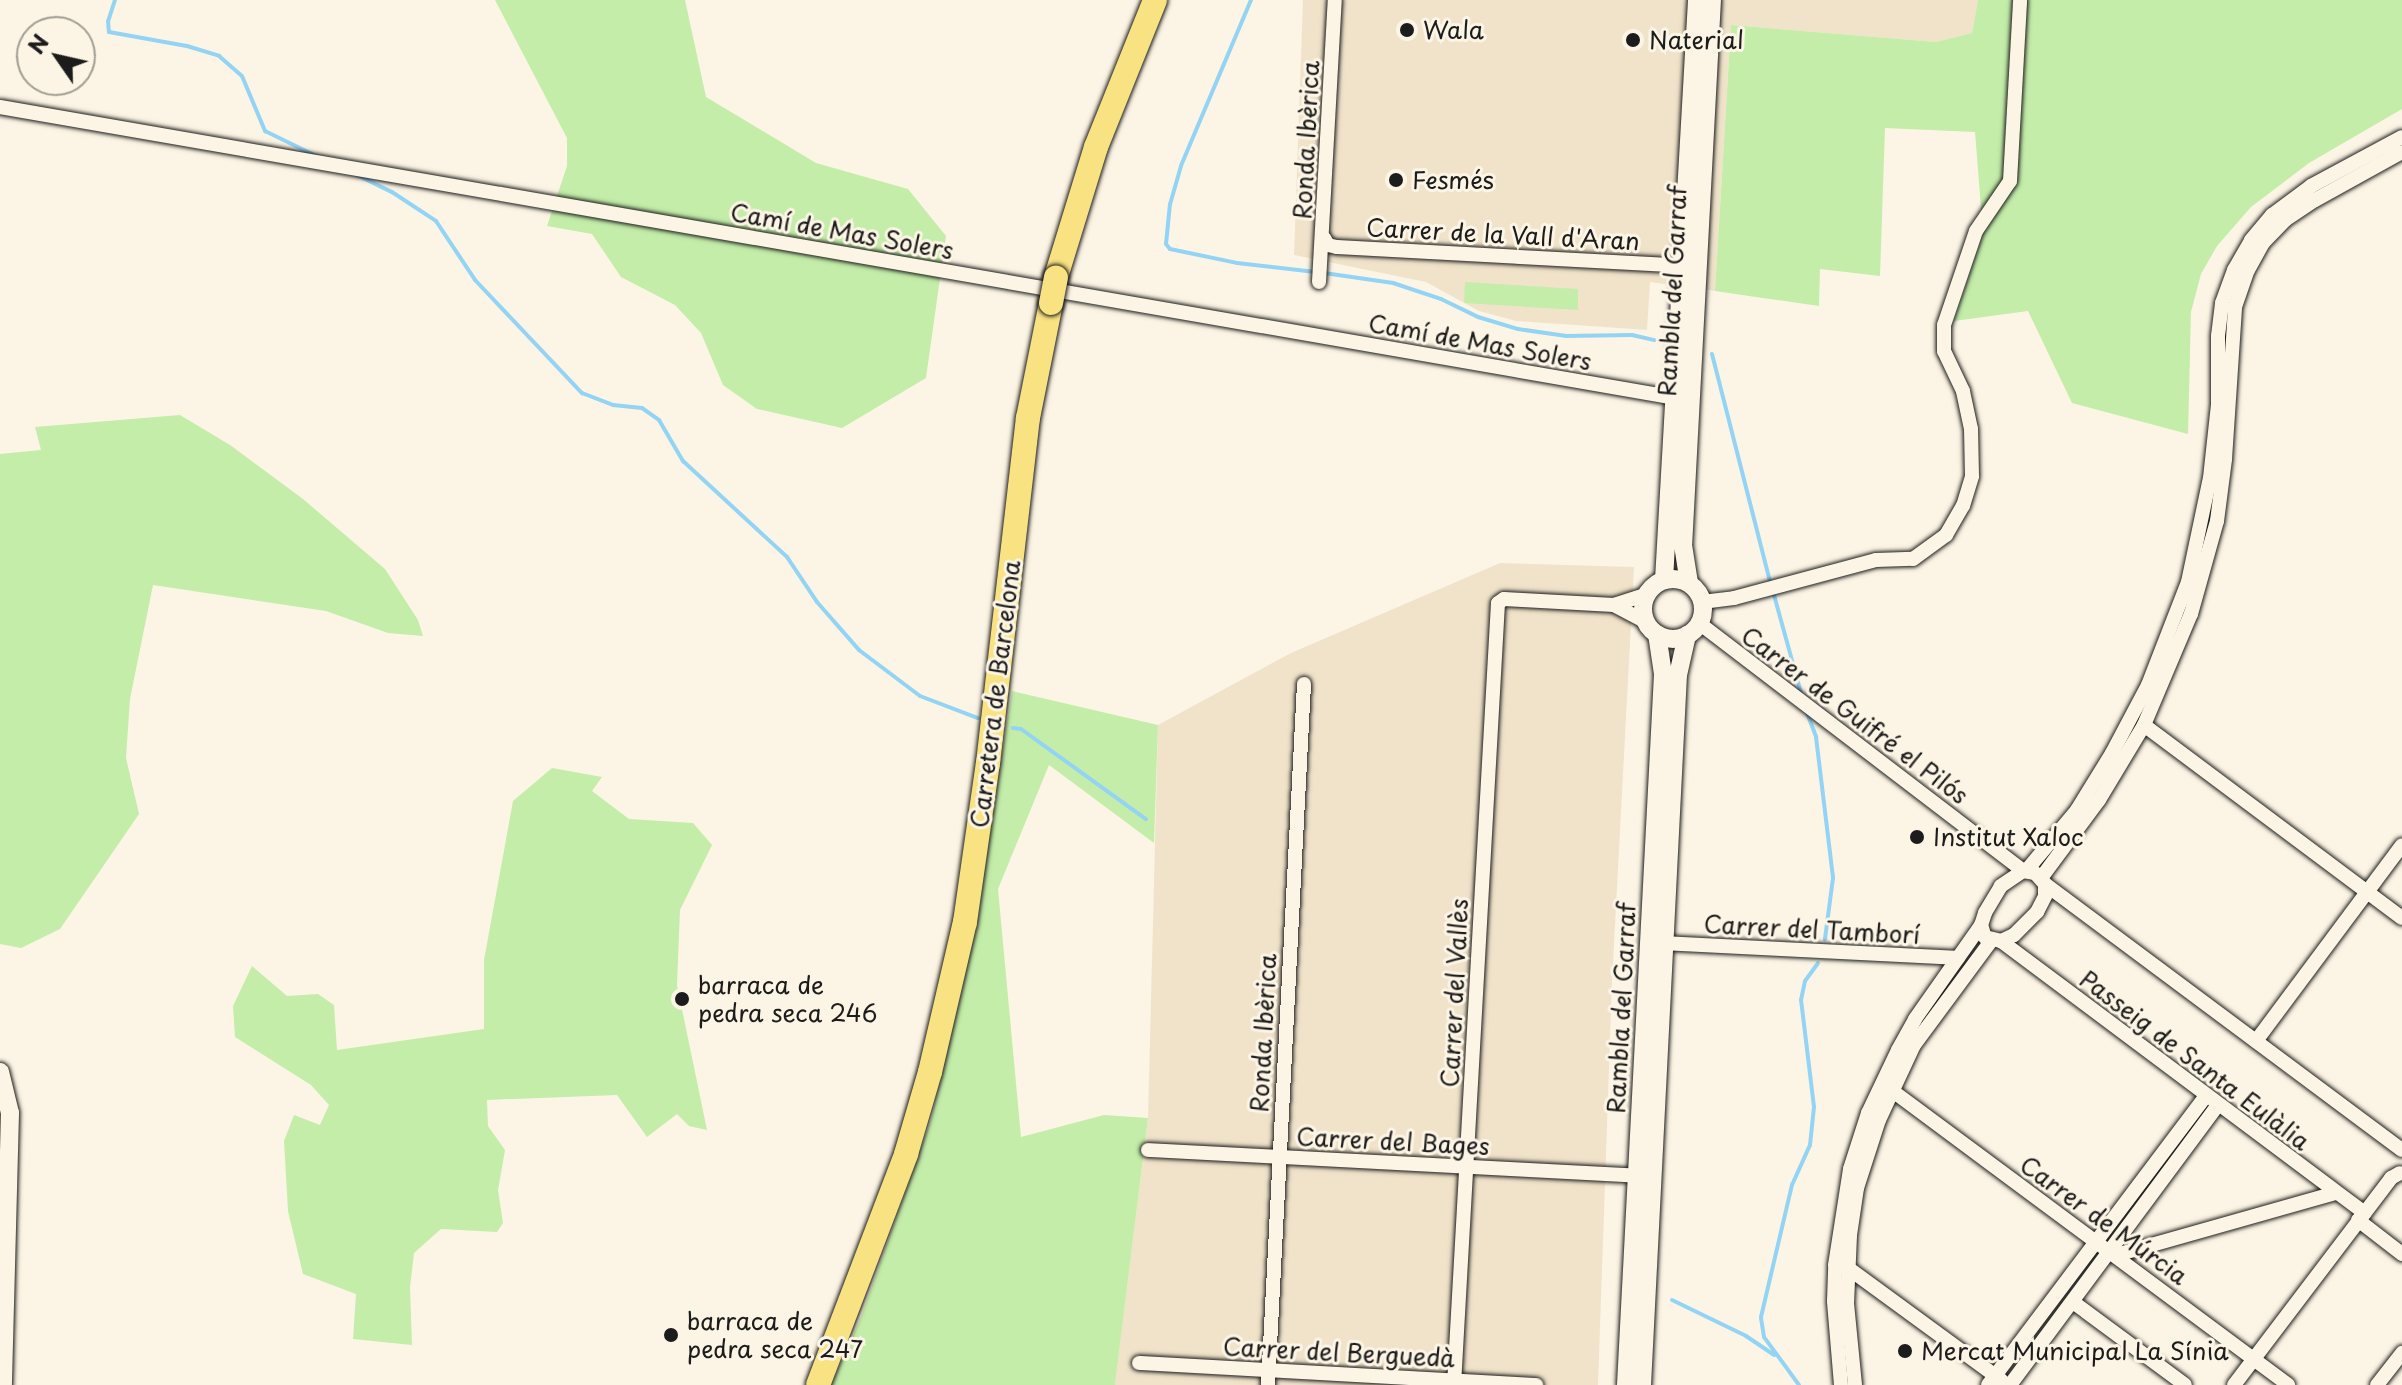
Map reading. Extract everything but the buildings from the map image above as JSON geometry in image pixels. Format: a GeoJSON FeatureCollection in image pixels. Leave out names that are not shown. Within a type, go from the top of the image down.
{"type":"FeatureCollection","features":[{"type":"Feature","properties":{"kind":"highway","name":"Carretera de Barcelona"},"geometry":{"type":"LineString","coordinates":[[818,1385],[886,1214],[930,1072],[965,922],[993,722],[1028,418],[1056,277],[1096,147],[1155,0]]}},
{"type":"Feature","properties":{"kind":"street","name":"Ronda Ibèrica"},"geometry":{"type":"LineString","coordinates":[[1319,282],[1324,238],[1335,0]]}},
{"type":"Feature","properties":{"kind":"street","name":"Rambla del Garraf"},"geometry":{"type":"LineString","coordinates":[[1642,1385],[1678,675],[1702,602],[1689,583],[1683,547],[1686,348],[1683,266],[1697,0]]}},
{"type":"Feature","properties":{"kind":"street","name":"Rambla del Garraf"},"geometry":{"type":"LineString","coordinates":[[1664,580],[1676,398],[1686,348],[1712,0]]}},
{"type":"Feature","properties":{"kind":"street"},"geometry":{"type":"LineString","coordinates":[[1702,602],[1734,598],[1876,560],[1913,559],[1946,535],[1963,506],[1972,476],[1971,429],[1963,391],[1944,351],[1944,325],[1976,231],[2010,181],[2020,0]]}},
{"type":"Feature","properties":{"kind":"street","name":"Camí de Mas Solers"},"geometry":{"type":"LineString","coordinates":[[0,107],[1676,398]]}},
{"type":"Feature","properties":{"kind":"street"},"geometry":{"type":"LineString","coordinates":[[1841,1385],[1834,1301],[1835,1265],[1850,1169],[1868,1113],[1898,1050],[1981,925],[1990,902],[2001,886],[2025,871],[2077,810],[2148,685],[2188,582],[2210,478],[2218,404],[2218,336],[2222,303],[2234,270],[2251,240],[2272,215],[2311,186],[2402,137]]}},
{"type":"Feature","properties":{"kind":"street"},"geometry":{"type":"LineString","coordinates":[[1855,1385],[1850,1361],[1848,1268],[1857,1188],[1879,1120],[1914,1045],[1949,993],[1996,941],[2021,929],[2037,912],[2045,896],[2043,881],[2099,800],[2144,725],[2191,614],[2217,521],[2225,459],[2235,307],[2248,270],[2263,243],[2285,220],[2402,152]]}},
{"type":"Feature","properties":{"kind":"street","name":"Carrer de la Vall d'Aran"},"geometry":{"type":"LineString","coordinates":[[1324,238],[1328,245],[1337,247],[1683,266]]}},
{"type":"Feature","properties":{"kind":"street"},"geometry":{"type":"LineString","coordinates":[[1614,605],[1647,594],[1664,580],[1689,583]]}},
{"type":"Feature","properties":{"kind":"street","name":"Rambla del Garraf"},"geometry":{"type":"LineString","coordinates":[[1626,1385],[1663,674],[1652,628],[1643,608],[1647,594]]}},
{"type":"Feature","properties":{"kind":"street","name":"Carrer del Vallès"},"geometry":{"type":"LineString","coordinates":[[1454,1383],[1498,603],[1504,599],[1614,605]]}},
{"type":"Feature","properties":{"kind":"street"},"geometry":{"type":"LineString","coordinates":[[1614,605],[1672,638],[1693,629]]}},
{"type":"Feature","properties":{"kind":"street","name":"Carrer de Guifré el Pilós"},"geometry":{"type":"LineString","coordinates":[[1693,629],[1795,697],[2025,871],[2043,881]]}},
{"type":"Feature","properties":{"kind":"street","name":"Ronda Ibèrica"},"geometry":{"type":"LineString","coordinates":[[1268,1377],[1304,684]]}},
{"type":"Feature","properties":{"kind":"street"},"geometry":{"type":"LineString","coordinates":[[2144,725],[2402,918]]}},
{"type":"Feature","properties":{"kind":"street"},"geometry":{"type":"LineString","coordinates":[[2256,1041],[2402,845]]}},
{"type":"Feature","properties":{"kind":"street"},"geometry":{"type":"LineString","coordinates":[[2043,881],[2402,1150]]}},
{"type":"Feature","properties":{"kind":"street"},"geometry":{"type":"LineString","coordinates":[[1981,925],[1996,941]]}},
{"type":"Feature","properties":{"kind":"street","name":"Passeig de Santa Eulàlia"},"geometry":{"type":"LineString","coordinates":[[1996,941],[2335,1193],[2402,1254]]}},
{"type":"Feature","properties":{"kind":"street","name":"Carrer del Tamborí"},"geometry":{"type":"LineString","coordinates":[[1664,943],[1958,958]]}},
{"type":"Feature","properties":{"kind":"street"},"geometry":{"type":"LineString","coordinates":[[0,1072],[10,1108],[3,1385]]}},
{"type":"Feature","properties":{"kind":"street","name":"Carrer de Múrcia"},"geometry":{"type":"LineString","coordinates":[[1894,1092],[2288,1385]]}},
{"type":"Feature","properties":{"kind":"street"},"geometry":{"type":"LineString","coordinates":[[2000,1383],[2073,1302],[2211,1101]]}},
{"type":"Feature","properties":{"kind":"street","name":"Carrer del Bages"},"geometry":{"type":"LineString","coordinates":[[1148,1150],[1636,1176]]}},
{"type":"Feature","properties":{"kind":"street"},"geometry":{"type":"LineString","coordinates":[[2234,1385],[2391,1178],[2401,1174],[2398,1163],[2402,1156]]}},
{"type":"Feature","properties":{"kind":"street"},"geometry":{"type":"LineString","coordinates":[[2000,1383],[2108,1250],[2335,1193]]}},
{"type":"Feature","properties":{"kind":"street"},"geometry":{"type":"LineString","coordinates":[[1848,1268],[2000,1383]]}},
{"type":"Feature","properties":{"kind":"street"},"geometry":{"type":"LineString","coordinates":[[2073,1302],[2185,1385]]}},
{"type":"Feature","properties":{"kind":"street"},"geometry":{"type":"LineString","coordinates":[[2377,1385],[2402,1353]]}},
{"type":"Feature","properties":{"kind":"street","name":"Carrer del Berguedà"},"geometry":{"type":"LineString","coordinates":[[1139,1363],[1268,1377],[1536,1385]]}},
{"type":"Feature","properties":{"kind":"shaded area"},"geometry":{"type":"Polygon","coordinates":[[[1303,0],[1978,0],[1972,33],[1936,42],[1731,25],[1715,291],[1650,282],[1647,330],[1516,321],[1479,311],[1426,282],[1294,255],[1303,0]]]}},
{"type":"Feature","properties":{"kind":"shaded area"},"geometry":{"type":"Polygon","coordinates":[[[1500,563],[1634,567],[1612,982],[1598,1385],[1115,1385],[1148,1118],[1158,725],[1291,653],[1500,563]]]}},
{"type":"Feature","properties":{"kind":"green space"},"geometry":{"type":"Polygon","coordinates":[[[495,0],[685,0],[706,97],[816,163],[908,189],[946,236],[926,378],[842,428],[757,409],[723,385],[701,333],[675,305],[621,277],[592,234],[547,226],[567,166],[567,138],[495,0]]]}},
{"type":"Feature","properties":{"kind":"green space"},"geometry":{"type":"Polygon","coordinates":[[[1978,0],[2402,0],[2402,109],[2309,163],[2251,207],[2217,246],[2201,274],[2191,312],[2188,434],[2072,403],[2028,311],[1954,321],[1983,233],[1975,132],[1885,128],[1880,276],[1820,269],[1819,306],[1715,291],[1731,25],[1936,42],[1972,33],[1978,0]]]}},
{"type":"Feature","properties":{"kind":"green space"},"geometry":{"type":"Polygon","coordinates":[[[1465,282],[1578,289],[1578,310],[1464,303],[1465,282]]]}},
{"type":"Feature","properties":{"kind":"green space"},"geometry":{"type":"Polygon","coordinates":[[[180,415],[230,445],[303,499],[385,569],[418,620],[423,636],[388,633],[326,611],[153,585],[130,699],[126,758],[139,814],[60,929],[21,948],[0,944],[0,454],[41,450],[35,427],[180,415]]]}},
{"type":"Feature","properties":{"kind":"green space"},"geometry":{"type":"Polygon","coordinates":[[[1012,691],[1158,725],[1154,843],[1049,765],[998,889],[1021,1137],[1104,1115],[1148,1118],[1115,1385],[831,1385],[861,1317],[931,1120],[974,936],[1012,691]]]}},
{"type":"Feature","properties":{"kind":"green space"},"geometry":{"type":"Polygon","coordinates":[[[552,768],[602,777],[592,791],[629,819],[693,823],[712,845],[680,910],[677,985],[707,1130],[689,1126],[677,1114],[647,1137],[617,1095],[487,1100],[488,1126],[505,1150],[498,1190],[503,1223],[497,1232],[441,1229],[414,1253],[410,1287],[412,1345],[353,1339],[356,1294],[303,1274],[288,1211],[284,1141],[294,1115],[320,1125],[329,1105],[311,1085],[235,1037],[233,1006],[252,966],[287,996],[318,994],[334,1005],[337,1050],[484,1029],[484,960],[513,801],[552,768]]]}},
{"type":"Feature","properties":{"kind":"waterway"},"geometry":{"type":"LineString","coordinates":[[115,0],[108,21],[109,32],[187,46],[219,56],[242,76],[265,131],[316,156]]}},
{"type":"Feature","properties":{"kind":"waterway"},"geometry":{"type":"LineString","coordinates":[[1251,0],[1181,166],[1170,204],[1166,244],[1170,249],[1237,263],[1315,272]]}},
{"type":"Feature","properties":{"kind":"waterway"},"geometry":{"type":"LineString","coordinates":[[357,175],[392,192],[436,221],[475,280],[582,393],[613,405],[642,408],[659,420],[683,461],[787,557],[817,602],[859,650],[920,696],[978,718]]}},
{"type":"Feature","properties":{"kind":"waterway"},"geometry":{"type":"LineString","coordinates":[[1324,273],[1393,283],[1441,299],[1478,317],[1518,329],[1566,336],[1632,335],[1654,340]]}},
{"type":"Feature","properties":{"kind":"waterway"},"geometry":{"type":"LineString","coordinates":[[1712,354],[1770,581]]}},
{"type":"Feature","properties":{"kind":"waterway"},"geometry":{"type":"LineString","coordinates":[[1774,595],[1801,693]]}},
{"type":"Feature","properties":{"kind":"waterway"},"geometry":{"type":"LineString","coordinates":[[1807,713],[1816,737],[1833,878],[1825,939]]}},
{"type":"Feature","properties":{"kind":"waterway"},"geometry":{"type":"LineString","coordinates":[[1013,728],[1021,729],[1146,819]]}},
{"type":"Feature","properties":{"kind":"waterway"},"geometry":{"type":"LineString","coordinates":[[1799,1385],[1764,1337],[1761,1317],[1792,1185],[1810,1145],[1814,1107],[1801,1000],[1805,981],[1818,963]]}},
{"type":"Feature","properties":{"kind":"waterway"},"geometry":{"type":"LineString","coordinates":[[1672,1300],[1746,1336],[1774,1355]]}},
{"type":"Feature","properties":{"kind":"place","name":"Wala"},"geometry":{"type":"Point","coordinates":[1407,30]}},
{"type":"Feature","properties":{"kind":"place","name":"Naterial"},"geometry":{"type":"Point","coordinates":[1633,40]}},
{"type":"Feature","properties":{"kind":"place","name":"Fesmés"},"geometry":{"type":"Point","coordinates":[1396,180]}},
{"type":"Feature","properties":{"kind":"place","name":"Institut Xaloc"},"geometry":{"type":"Point","coordinates":[1917,837]}},
{"type":"Feature","properties":{"kind":"place","name":"barraca de pedra seca 246"},"geometry":{"type":"Point","coordinates":[682,999]}},
{"type":"Feature","properties":{"kind":"place","name":"barraca de pedra seca 247"},"geometry":{"type":"Point","coordinates":[671,1335]}},
{"type":"Feature","properties":{"kind":"place","name":"Mercat Municipal La Sínia"},"geometry":{"type":"Point","coordinates":[1905,1351]}}]}
